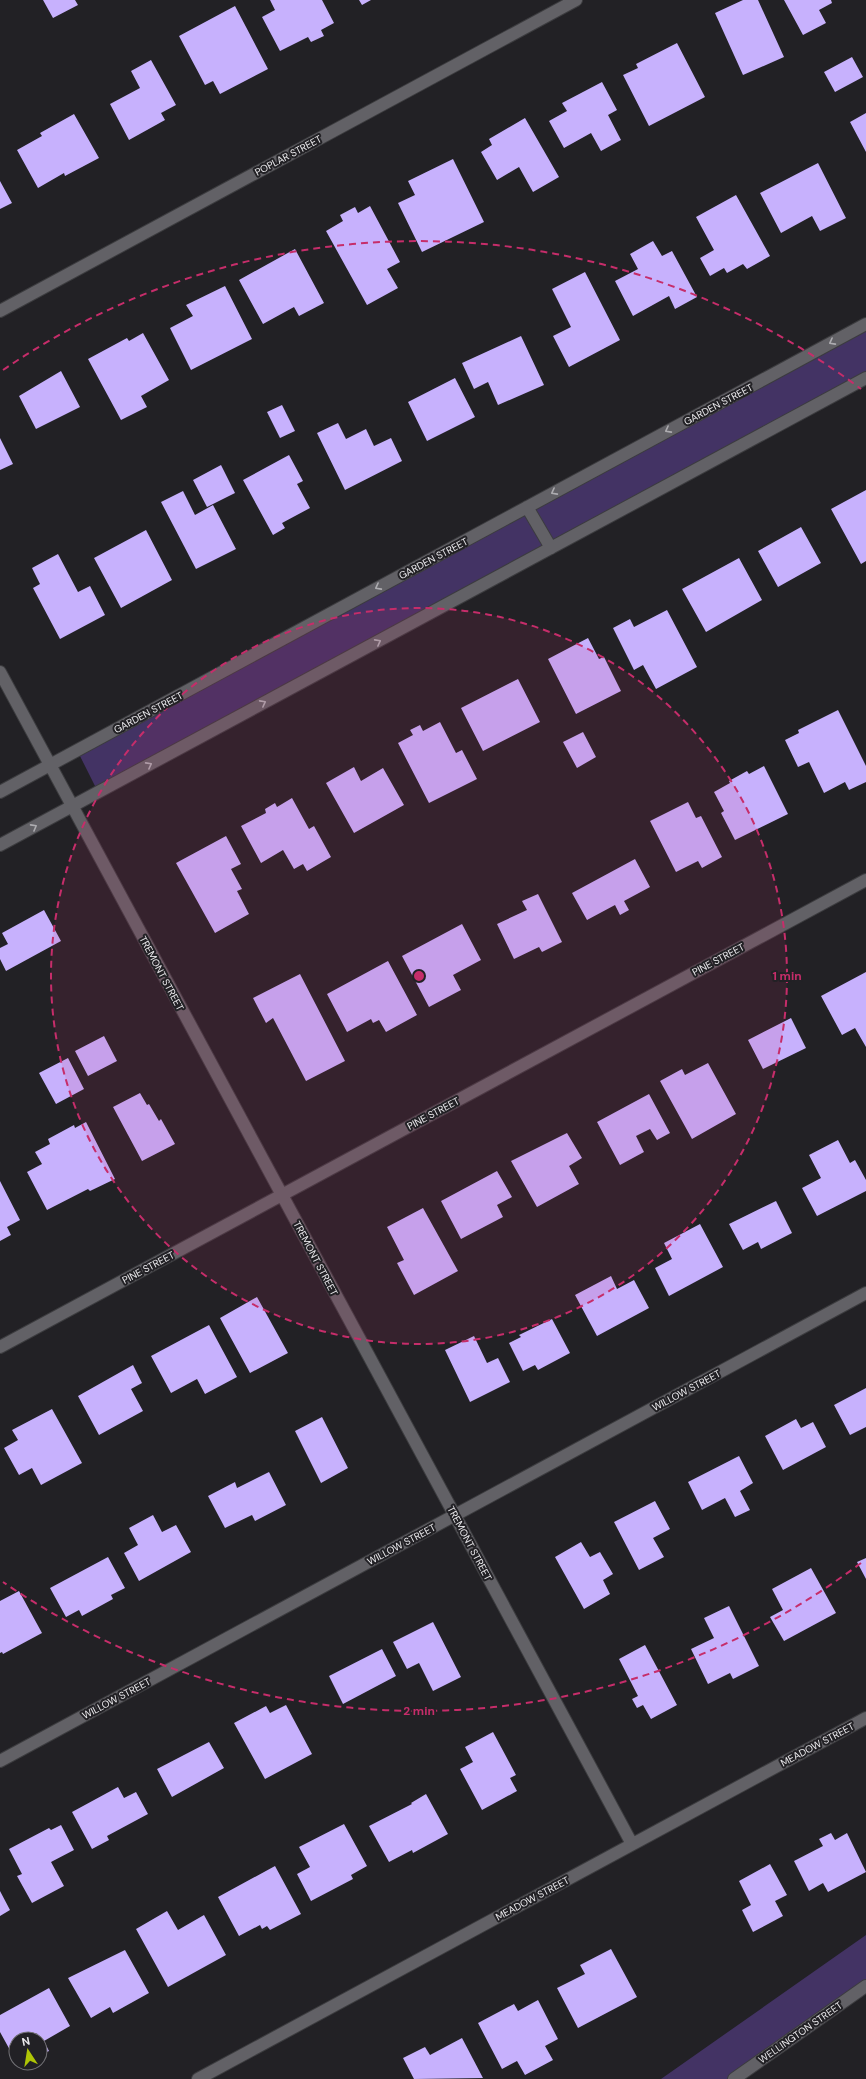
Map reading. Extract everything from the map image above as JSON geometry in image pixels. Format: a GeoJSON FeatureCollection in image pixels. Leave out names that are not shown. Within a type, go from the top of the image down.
{"type":"FeatureCollection","features":[{"type":"Feature","properties":{"kind":"street","name":"POPLAR STREET"},"geometry":{"type":"LineString","coordinates":[[0,311],[576,0]]}},
{"type":"Feature","properties":{"kind":"street","name":"GARDEN STREET"},"geometry":{"type":"LineString","coordinates":[[0,792],[866,324]]}},
{"type":"Feature","properties":{"kind":"street"},"geometry":{"type":"LineString","coordinates":[[0,845],[866,378]]}},
{"type":"Feature","properties":{"kind":"street"},"geometry":{"type":"LineString","coordinates":[[527,507],[551,548]]}},
{"type":"Feature","properties":{"kind":"street","name":"TREMONT STREET"},"geometry":{"type":"LineString","coordinates":[[0,672],[632,1844]]}},
{"type":"Feature","properties":{"kind":"street","name":"PINE STREET"},"geometry":{"type":"LineString","coordinates":[[0,1347],[866,880]]}},
{"type":"Feature","properties":{"kind":"street","name":"WILLOW STREET"},"geometry":{"type":"LineString","coordinates":[[0,1761],[866,1293]]}},
{"type":"Feature","properties":{"kind":"street","name":"MEADOW STREET"},"geometry":{"type":"LineString","coordinates":[[198,2079],[866,1718]]}},
{"type":"Feature","properties":{"kind":"street","name":"WELLINGTON STREET"},"geometry":{"type":"LineString","coordinates":[[734,2079],[866,1986]]}},
{"type":"Feature","properties":{"kind":"shaded area"},"geometry":{"type":"Polygon","coordinates":[[[866,329],[866,374],[96,788],[79,754],[866,329]]]}},
{"type":"Feature","properties":{"kind":"shaded area"},"geometry":{"type":"Polygon","coordinates":[[[866,1935],[866,1984],[732,2079],[661,2079],[866,1935]]]}},
{"type":"Feature","properties":{"kind":"building"},"geometry":{"type":"Polygon","coordinates":[[[43,0],[75,0],[78,5],[53,18],[43,0]]]}},
{"type":"Feature","properties":{"kind":"building"},"geometry":{"type":"Polygon","coordinates":[[[270,0],[322,0],[334,23],[321,30],[324,36],[311,42],[308,37],[280,51],[262,17],[275,10],[270,0]]]}},
{"type":"Feature","properties":{"kind":"building"},"geometry":{"type":"Polygon","coordinates":[[[359,0],[371,0],[362,5],[359,0]]]}},
{"type":"Feature","properties":{"kind":"building"},"geometry":{"type":"Polygon","coordinates":[[[743,0],[758,0],[784,57],[743,75],[715,13],[743,0]]]}},
{"type":"Feature","properties":{"kind":"building"},"geometry":{"type":"Polygon","coordinates":[[[784,0],[831,0],[832,3],[819,10],[826,23],[803,35],[784,0]]]}},
{"type":"Feature","properties":{"kind":"building"},"geometry":{"type":"Polygon","coordinates":[[[235,6],[268,69],[220,94],[213,81],[205,85],[179,36],[235,6]]]}},
{"type":"Feature","properties":{"kind":"building"},"geometry":{"type":"Polygon","coordinates":[[[677,43],[705,97],[649,126],[623,75],[638,68],[636,64],[677,43]]]}},
{"type":"Feature","properties":{"kind":"building"},"geometry":{"type":"Polygon","coordinates":[[[852,57],[863,77],[835,92],[824,72],[852,57]]]}},
{"type":"Feature","properties":{"kind":"building"},"geometry":{"type":"Polygon","coordinates":[[[151,60],[176,105],[161,113],[165,120],[129,140],[110,104],[140,88],[131,71],[151,60]]]}},
{"type":"Feature","properties":{"kind":"building"},"geometry":{"type":"Polygon","coordinates":[[[602,82],[617,110],[608,115],[621,140],[601,151],[591,133],[564,148],[549,121],[567,111],[562,103],[602,82]]]}},
{"type":"Feature","properties":{"kind":"building"},"geometry":{"type":"Polygon","coordinates":[[[866,113],[866,152],[850,122],[866,113]]]}},
{"type":"Feature","properties":{"kind":"building"},"geometry":{"type":"Polygon","coordinates":[[[74,114],[99,158],[65,176],[64,173],[38,188],[17,150],[42,136],[40,133],[74,114]]]}},
{"type":"Feature","properties":{"kind":"building"},"geometry":{"type":"Polygon","coordinates":[[[525,118],[559,177],[533,192],[519,167],[497,180],[481,152],[492,145],[489,139],[525,118]]]}},
{"type":"Feature","properties":{"kind":"building"},"geometry":{"type":"Polygon","coordinates":[[[453,159],[484,222],[422,252],[398,203],[415,195],[408,181],[453,159]]]}},
{"type":"Feature","properties":{"kind":"building"},"geometry":{"type":"Polygon","coordinates":[[[818,163],[846,218],[820,231],[812,216],[781,233],[760,193],[818,163]]]}},
{"type":"Feature","properties":{"kind":"building"},"geometry":{"type":"Polygon","coordinates":[[[0,181],[12,203],[0,209],[0,181]]]}},
{"type":"Feature","properties":{"kind":"building"},"geometry":{"type":"Polygon","coordinates":[[[736,195],[770,256],[747,269],[743,264],[727,273],[724,268],[710,276],[700,258],[714,250],[696,217],[736,195]]]}},
{"type":"Feature","properties":{"kind":"building"},"geometry":{"type":"Polygon","coordinates":[[[370,206],[400,262],[387,269],[398,288],[367,305],[326,231],[343,221],[340,215],[355,207],[358,213],[370,206]]]}},
{"type":"Feature","properties":{"kind":"building"},"geometry":{"type":"Polygon","coordinates":[[[653,241],[662,256],[672,251],[697,297],[675,309],[669,296],[633,316],[615,281],[638,269],[630,254],[653,241]]]}},
{"type":"Feature","properties":{"kind":"building"},"geometry":{"type":"Polygon","coordinates":[[[295,249],[324,303],[299,316],[294,307],[263,324],[239,280],[295,249]]]}},
{"type":"Feature","properties":{"kind":"building"},"geometry":{"type":"Polygon","coordinates":[[[585,272],[620,340],[569,367],[553,336],[571,327],[552,289],[585,272]]]}},
{"type":"Feature","properties":{"kind":"building"},"geometry":{"type":"Polygon","coordinates":[[[225,286],[252,339],[191,370],[170,328],[193,316],[186,305],[225,286]]]}},
{"type":"Feature","properties":{"kind":"building"},"geometry":{"type":"Polygon","coordinates":[[[143,333],[169,380],[141,396],[147,407],[121,420],[88,359],[127,338],[129,341],[143,333]]]}},
{"type":"Feature","properties":{"kind":"building"},"geometry":{"type":"Polygon","coordinates":[[[521,336],[544,385],[498,405],[488,382],[474,389],[462,363],[521,336]]]}},
{"type":"Feature","properties":{"kind":"building"},"geometry":{"type":"Polygon","coordinates":[[[61,371],[80,407],[36,429],[19,396],[61,371]]]}},
{"type":"Feature","properties":{"kind":"building"},"geometry":{"type":"Polygon","coordinates":[[[455,378],[475,417],[427,441],[408,402],[455,378]]]}},
{"type":"Feature","properties":{"kind":"building"},"geometry":{"type":"Polygon","coordinates":[[[282,405],[295,431],[280,438],[267,412],[282,405]]]}},
{"type":"Feature","properties":{"kind":"building"},"geometry":{"type":"Polygon","coordinates":[[[338,423],[346,439],[366,429],[374,446],[391,438],[402,461],[345,490],[317,433],[338,423]]]}},
{"type":"Feature","properties":{"kind":"building"},"geometry":{"type":"Polygon","coordinates":[[[0,438],[13,464],[0,470],[0,438]]]}},
{"type":"Feature","properties":{"kind":"building"},"geometry":{"type":"Polygon","coordinates":[[[289,455],[303,481],[297,484],[310,508],[282,523],[285,528],[273,535],[243,480],[289,455]]]}},
{"type":"Feature","properties":{"kind":"building"},"geometry":{"type":"Polygon","coordinates":[[[221,465],[235,493],[207,507],[193,480],[221,465]]]}},
{"type":"Feature","properties":{"kind":"building"},"geometry":{"type":"Polygon","coordinates":[[[866,490],[866,561],[861,564],[831,509],[866,490]]]}},
{"type":"Feature","properties":{"kind":"building"},"geometry":{"type":"Polygon","coordinates":[[[183,491],[195,515],[213,505],[236,549],[196,569],[161,502],[183,491]]]}},
{"type":"Feature","properties":{"kind":"building"},"geometry":{"type":"Polygon","coordinates":[[[801,527],[821,563],[778,587],[758,551],[801,527]]]}},
{"type":"Feature","properties":{"kind":"building"},"geometry":{"type":"Polygon","coordinates":[[[146,530],[172,580],[121,608],[94,558],[146,530]]]}},
{"type":"Feature","properties":{"kind":"building"},"geometry":{"type":"Polygon","coordinates":[[[58,554],[78,592],[90,586],[105,615],[60,639],[33,588],[40,584],[32,568],[58,554]]]}},
{"type":"Feature","properties":{"kind":"building"},"geometry":{"type":"Polygon","coordinates":[[[739,558],[762,600],[706,632],[682,589],[739,558]]]}},
{"type":"Feature","properties":{"kind":"building"},"geometry":{"type":"Polygon","coordinates":[[[667,610],[697,667],[656,689],[643,665],[634,670],[613,628],[630,619],[634,627],[667,610]]]}},
{"type":"Feature","properties":{"kind":"building"},"geometry":{"type":"Polygon","coordinates":[[[588,638],[599,659],[604,657],[621,691],[576,714],[548,659],[588,638]]]}},
{"type":"Feature","properties":{"kind":"building"},"geometry":{"type":"Polygon","coordinates":[[[518,679],[540,722],[483,751],[461,708],[518,679]]]}},
{"type":"Feature","properties":{"kind":"building"},"geometry":{"type":"Polygon","coordinates":[[[838,710],[866,766],[866,782],[849,790],[845,782],[824,793],[809,762],[798,767],[785,740],[799,733],[798,730],[838,710]]]}},
{"type":"Feature","properties":{"kind":"building"},"geometry":{"type":"Polygon","coordinates":[[[440,722],[456,753],[462,750],[477,779],[429,803],[398,743],[413,735],[410,730],[420,725],[423,731],[440,722]]]}},
{"type":"Feature","properties":{"kind":"building"},"geometry":{"type":"Polygon","coordinates":[[[583,732],[596,757],[577,768],[563,742],[583,732]]]}},
{"type":"Feature","properties":{"kind":"building"},"geometry":{"type":"Polygon","coordinates":[[[764,766],[788,814],[735,840],[721,813],[724,811],[714,792],[730,783],[729,781],[747,771],[749,774],[764,766]]]}},
{"type":"Feature","properties":{"kind":"building"},"geometry":{"type":"Polygon","coordinates":[[[354,767],[361,781],[383,768],[404,805],[354,833],[326,783],[354,767]]]}},
{"type":"Feature","properties":{"kind":"building"},"geometry":{"type":"Polygon","coordinates":[[[292,798],[309,829],[314,826],[331,857],[307,871],[303,864],[294,869],[283,850],[261,863],[241,826],[266,813],[265,809],[275,803],[277,807],[292,798]]]}},
{"type":"Feature","properties":{"kind":"building"},"geometry":{"type":"Polygon","coordinates":[[[688,802],[696,818],[701,816],[722,857],[702,868],[698,861],[676,872],[650,821],[688,802]]]}},
{"type":"Feature","properties":{"kind":"building"},"geometry":{"type":"Polygon","coordinates":[[[226,836],[241,864],[231,869],[242,889],[237,891],[249,914],[215,933],[176,863],[226,836]]]}},
{"type":"Feature","properties":{"kind":"building"},"geometry":{"type":"Polygon","coordinates":[[[635,859],[650,887],[624,901],[629,910],[620,915],[615,905],[587,920],[572,893],[635,859]]]}},
{"type":"Feature","properties":{"kind":"building"},"geometry":{"type":"Polygon","coordinates":[[[538,894],[562,942],[542,952],[539,947],[514,959],[497,924],[527,910],[522,901],[538,894]]]}},
{"type":"Feature","properties":{"kind":"building"},"geometry":{"type":"Polygon","coordinates":[[[44,910],[61,941],[6,971],[0,959],[0,948],[8,944],[2,933],[44,910]]]}},
{"type":"Feature","properties":{"kind":"building"},"geometry":{"type":"Polygon","coordinates":[[[462,924],[481,960],[453,975],[461,990],[429,1007],[402,956],[462,924]]]}},
{"type":"Feature","properties":{"kind":"building"},"geometry":{"type":"Polygon","coordinates":[[[388,961],[417,1015],[386,1032],[379,1020],[373,1023],[371,1019],[347,1032],[327,994],[388,961]]]}},
{"type":"Feature","properties":{"kind":"building"},"geometry":{"type":"Polygon","coordinates":[[[866,972],[866,1047],[855,1028],[842,1035],[821,996],[866,972]]]}},
{"type":"Feature","properties":{"kind":"building"},"geometry":{"type":"Polygon","coordinates":[[[300,974],[345,1061],[306,1081],[273,1018],[266,1023],[253,998],[300,974]]]}},
{"type":"Feature","properties":{"kind":"building"},"geometry":{"type":"Polygon","coordinates":[[[791,1018],[806,1048],[763,1069],[748,1040],[791,1018]]]}},
{"type":"Feature","properties":{"kind":"building"},"geometry":{"type":"Polygon","coordinates":[[[104,1036],[117,1061],[88,1076],[75,1051],[104,1036]]]}},
{"type":"Feature","properties":{"kind":"building"},"geometry":{"type":"Polygon","coordinates":[[[68,1058],[84,1089],[56,1104],[39,1073],[68,1058]]]}},
{"type":"Feature","properties":{"kind":"building"},"geometry":{"type":"Polygon","coordinates":[[[708,1063],[736,1114],[692,1139],[660,1081],[682,1069],[685,1075],[708,1063]]]}},
{"type":"Feature","properties":{"kind":"building"},"geometry":{"type":"Polygon","coordinates":[[[140,1093],[147,1105],[149,1104],[159,1121],[161,1119],[175,1144],[142,1161],[113,1107],[140,1093]]]}},
{"type":"Feature","properties":{"kind":"building"},"geometry":{"type":"Polygon","coordinates":[[[649,1094],[670,1133],[657,1140],[650,1129],[636,1136],[644,1152],[620,1165],[597,1122],[649,1094]]]}},
{"type":"Feature","properties":{"kind":"building"},"geometry":{"type":"Polygon","coordinates":[[[86,1122],[115,1179],[90,1191],[88,1189],[47,1210],[27,1172],[42,1164],[35,1152],[50,1144],[48,1139],[74,1125],[75,1128],[86,1122]]]}},
{"type":"Feature","properties":{"kind":"building"},"geometry":{"type":"Polygon","coordinates":[[[567,1133],[582,1158],[569,1166],[579,1184],[537,1207],[511,1161],[567,1133]]]}},
{"type":"Feature","properties":{"kind":"building"},"geometry":{"type":"Polygon","coordinates":[[[838,1140],[850,1163],[855,1160],[866,1180],[866,1191],[817,1216],[802,1188],[821,1178],[809,1155],[838,1140]]]}},
{"type":"Feature","properties":{"kind":"building"},"geometry":{"type":"Polygon","coordinates":[[[497,1171],[512,1197],[497,1205],[503,1217],[461,1239],[441,1201],[497,1171]]]}},
{"type":"Feature","properties":{"kind":"building"},"geometry":{"type":"Polygon","coordinates":[[[0,1181],[20,1220],[7,1227],[11,1235],[0,1241],[0,1181]]]}},
{"type":"Feature","properties":{"kind":"building"},"geometry":{"type":"Polygon","coordinates":[[[776,1201],[792,1233],[761,1249],[758,1242],[743,1250],[729,1224],[776,1201]]]}},
{"type":"Feature","properties":{"kind":"building"},"geometry":{"type":"Polygon","coordinates":[[[423,1208],[458,1271],[414,1295],[397,1263],[404,1260],[387,1227],[423,1208]]]}},
{"type":"Feature","properties":{"kind":"building"},"geometry":{"type":"Polygon","coordinates":[[[700,1224],[723,1267],[669,1296],[655,1268],[672,1259],[664,1243],[700,1224]]]}},
{"type":"Feature","properties":{"kind":"building"},"geometry":{"type":"Polygon","coordinates":[[[611,1276],[617,1289],[634,1280],[649,1308],[597,1336],[575,1295],[611,1276]]]}},
{"type":"Feature","properties":{"kind":"building"},"geometry":{"type":"Polygon","coordinates":[[[257,1297],[288,1353],[250,1373],[220,1318],[257,1297]]]}},
{"type":"Feature","properties":{"kind":"building"},"geometry":{"type":"Polygon","coordinates":[[[552,1319],[570,1353],[538,1370],[535,1365],[523,1371],[509,1343],[521,1337],[519,1335],[552,1319]]]}},
{"type":"Feature","properties":{"kind":"building"},"geometry":{"type":"Polygon","coordinates":[[[209,1325],[237,1377],[205,1394],[197,1379],[171,1393],[151,1356],[209,1325]]]}},
{"type":"Feature","properties":{"kind":"building"},"geometry":{"type":"Polygon","coordinates":[[[474,1336],[487,1363],[498,1358],[510,1382],[470,1402],[445,1350],[474,1336]]]}},
{"type":"Feature","properties":{"kind":"building"},"geometry":{"type":"Polygon","coordinates":[[[133,1365],[142,1383],[131,1389],[143,1411],[99,1435],[78,1396],[133,1365]]]}},
{"type":"Feature","properties":{"kind":"building"},"geometry":{"type":"Polygon","coordinates":[[[866,1388],[866,1427],[850,1435],[834,1405],[866,1388]]]}},
{"type":"Feature","properties":{"kind":"building"},"geometry":{"type":"Polygon","coordinates":[[[52,1409],[82,1463],[41,1485],[32,1468],[19,1475],[4,1448],[18,1440],[12,1430],[52,1409]]]}},
{"type":"Feature","properties":{"kind":"building"},"geometry":{"type":"Polygon","coordinates":[[[322,1417],[348,1468],[321,1483],[295,1431],[322,1417]]]}},
{"type":"Feature","properties":{"kind":"building"},"geometry":{"type":"Polygon","coordinates":[[[796,1419],[801,1428],[813,1422],[826,1447],[783,1470],[765,1436],[796,1419]]]}},
{"type":"Feature","properties":{"kind":"building"},"geometry":{"type":"Polygon","coordinates":[[[739,1456],[753,1483],[740,1491],[750,1510],[735,1517],[725,1498],[702,1510],[688,1482],[739,1456]]]}},
{"type":"Feature","properties":{"kind":"building"},"geometry":{"type":"Polygon","coordinates":[[[269,1472],[286,1505],[255,1521],[252,1515],[225,1528],[208,1496],[235,1482],[237,1488],[269,1472]]]}},
{"type":"Feature","properties":{"kind":"building"},"geometry":{"type":"Polygon","coordinates":[[[655,1501],[670,1529],[653,1538],[664,1557],[639,1570],[614,1522],[655,1501]]]}},
{"type":"Feature","properties":{"kind":"building"},"geometry":{"type":"Polygon","coordinates":[[[153,1515],[162,1532],[176,1525],[191,1552],[139,1581],[124,1553],[138,1545],[129,1528],[153,1515]]]}},
{"type":"Feature","properties":{"kind":"building"},"geometry":{"type":"Polygon","coordinates":[[[581,1542],[590,1557],[600,1552],[613,1574],[603,1580],[610,1594],[584,1609],[555,1557],[581,1542]]]}},
{"type":"Feature","properties":{"kind":"building"},"geometry":{"type":"Polygon","coordinates":[[[108,1557],[125,1588],[111,1595],[113,1599],[82,1616],[79,1610],[66,1617],[50,1588],[108,1557]]]}},
{"type":"Feature","properties":{"kind":"building"},"geometry":{"type":"Polygon","coordinates":[[[866,1558],[866,1579],[857,1562],[866,1558]]]}},
{"type":"Feature","properties":{"kind":"building"},"geometry":{"type":"Polygon","coordinates":[[[811,1568],[836,1613],[784,1641],[770,1617],[783,1610],[772,1589],[811,1568]]]}},
{"type":"Feature","properties":{"kind":"building"},"geometry":{"type":"Polygon","coordinates":[[[19,1591],[42,1633],[3,1654],[2,1652],[0,1653],[0,1601],[19,1591]]]}},
{"type":"Feature","properties":{"kind":"building"},"geometry":{"type":"Polygon","coordinates":[[[729,1606],[759,1666],[733,1679],[730,1673],[708,1684],[691,1649],[714,1638],[704,1618],[729,1606]]]}},
{"type":"Feature","properties":{"kind":"building"},"geometry":{"type":"Polygon","coordinates":[[[433,1622],[461,1677],[433,1691],[419,1663],[407,1669],[393,1642],[433,1622]]]}},
{"type":"Feature","properties":{"kind":"building"},"geometry":{"type":"Polygon","coordinates":[[[645,1645],[677,1705],[651,1719],[643,1705],[637,1708],[632,1699],[638,1696],[619,1659],[645,1645]]]}},
{"type":"Feature","properties":{"kind":"building"},"geometry":{"type":"Polygon","coordinates":[[[382,1649],[396,1676],[343,1704],[329,1676],[382,1649]]]}},
{"type":"Feature","properties":{"kind":"building"},"geometry":{"type":"Polygon","coordinates":[[[286,1705],[312,1754],[265,1779],[234,1723],[266,1706],[270,1713],[286,1705]]]}},
{"type":"Feature","properties":{"kind":"building"},"geometry":{"type":"Polygon","coordinates":[[[493,1732],[516,1775],[510,1778],[517,1791],[482,1810],[460,1769],[473,1762],[465,1747],[493,1732]]]}},
{"type":"Feature","properties":{"kind":"building"},"geometry":{"type":"Polygon","coordinates":[[[209,1742],[224,1768],[172,1797],[157,1769],[209,1742]]]}},
{"type":"Feature","properties":{"kind":"building"},"geometry":{"type":"Polygon","coordinates":[[[118,1787],[124,1798],[136,1792],[148,1814],[107,1836],[109,1840],[92,1849],[72,1812],[118,1787]]]}},
{"type":"Feature","properties":{"kind":"building"},"geometry":{"type":"Polygon","coordinates":[[[426,1794],[448,1834],[413,1853],[412,1850],[389,1862],[369,1826],[412,1804],[411,1803],[426,1794]]]}},
{"type":"Feature","properties":{"kind":"building"},"geometry":{"type":"Polygon","coordinates":[[[344,1824],[367,1866],[351,1875],[353,1879],[311,1901],[297,1874],[310,1867],[299,1847],[344,1824]]]}},
{"type":"Feature","properties":{"kind":"building"},"geometry":{"type":"Polygon","coordinates":[[[61,1825],[74,1850],[51,1862],[64,1886],[32,1903],[17,1876],[22,1874],[9,1849],[49,1828],[51,1830],[61,1825]]]}},
{"type":"Feature","properties":{"kind":"building"},"geometry":{"type":"Polygon","coordinates":[[[831,1833],[835,1840],[847,1833],[866,1872],[828,1892],[823,1883],[809,1891],[794,1861],[823,1846],[819,1839],[831,1833]]]}},
{"type":"Feature","properties":{"kind":"building"},"geometry":{"type":"Polygon","coordinates":[[[770,1864],[787,1895],[775,1901],[783,1916],[753,1932],[742,1910],[751,1905],[739,1881],[770,1864]]]}},
{"type":"Feature","properties":{"kind":"building"},"geometry":{"type":"Polygon","coordinates":[[[275,1866],[301,1914],[270,1930],[267,1926],[262,1929],[260,1925],[239,1936],[218,1897],[275,1866]]]}},
{"type":"Feature","properties":{"kind":"building"},"geometry":{"type":"Polygon","coordinates":[[[0,1891],[10,1910],[0,1916],[0,1891]]]}},
{"type":"Feature","properties":{"kind":"building"},"geometry":{"type":"Polygon","coordinates":[[[167,1911],[178,1930],[204,1915],[226,1955],[168,1987],[136,1929],[167,1911]]]}},
{"type":"Feature","properties":{"kind":"building"},"geometry":{"type":"Polygon","coordinates":[[[611,1949],[637,1997],[578,2028],[557,1988],[585,1974],[580,1965],[611,1949]]]}},
{"type":"Feature","properties":{"kind":"building"},"geometry":{"type":"Polygon","coordinates":[[[125,1950],[149,1993],[113,2013],[110,2007],[91,2018],[68,1978],[125,1950]]]}},
{"type":"Feature","properties":{"kind":"building"},"geometry":{"type":"Polygon","coordinates":[[[49,1988],[70,2026],[48,2039],[48,2031],[8,2031],[8,2046],[0,2032],[0,2015],[49,1988]]]}},
{"type":"Feature","properties":{"kind":"building"},"geometry":{"type":"Polygon","coordinates":[[[538,2000],[558,2039],[545,2046],[553,2060],[525,2075],[517,2061],[502,2069],[478,2023],[514,2004],[518,2011],[538,2000]]]}},
{"type":"Feature","properties":{"kind":"building"},"geometry":{"type":"Polygon","coordinates":[[[462,2038],[483,2078],[414,2079],[403,2058],[425,2047],[430,2055],[462,2038]]]}}]}
